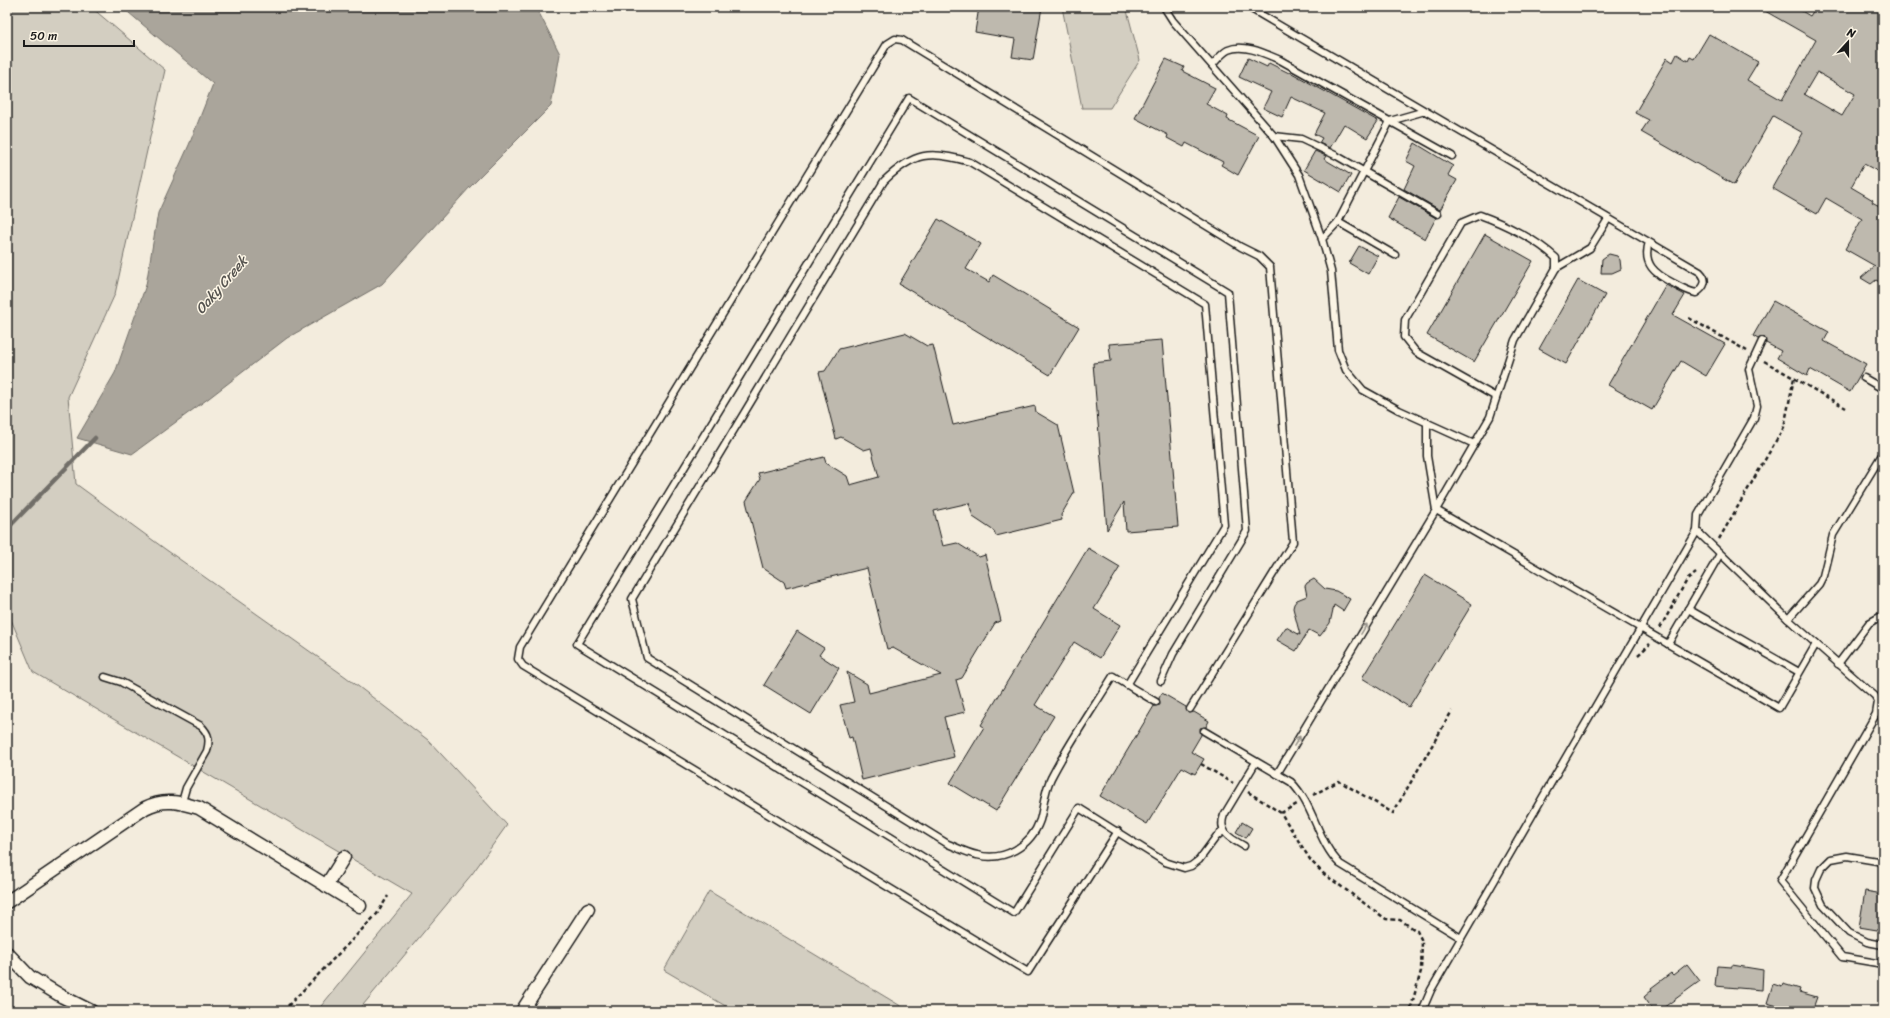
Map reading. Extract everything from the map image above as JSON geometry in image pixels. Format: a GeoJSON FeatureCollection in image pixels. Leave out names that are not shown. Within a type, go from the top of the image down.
{"type":"FeatureCollection","features":[{"type":"Feature","properties":{"kind":"street"},"geometry":{"type":"LineString","coordinates":[[7,902],[145,808],[164,801],[182,802],[199,808],[360,906]]}},
{"type":"Feature","properties":{"kind":"street"},"geometry":{"type":"LineString","coordinates":[[326,886],[344,857]]}},
{"type":"Feature","properties":{"kind":"street"},"geometry":{"type":"LineString","coordinates":[[522,1011],[588,908]]}},
{"type":"Feature","properties":{"kind":"street"},"geometry":{"type":"LineString","coordinates":[[7,953],[30,977],[63,997],[91,1011]]}},
{"type":"Feature","properties":{"kind":"lane"},"geometry":{"type":"LineString","coordinates":[[1164,7],[1173,21],[1274,136],[1299,175],[1322,239],[1331,271],[1338,350],[1346,370],[1363,390],[1399,410],[1474,444]]}},
{"type":"Feature","properties":{"kind":"lane"},"geometry":{"type":"LineString","coordinates":[[1248,7],[1425,111],[1649,242],[1700,272],[1704,276],[1705,283],[1701,290],[1696,294],[1688,292],[1657,275],[1651,269],[1646,257],[1649,242]]}},
{"type":"Feature","properties":{"kind":"lane"},"geometry":{"type":"LineString","coordinates":[[1118,831],[1028,972],[524,666],[518,659],[520,647],[883,51],[888,44],[895,39],[902,40],[1241,247],[1260,256],[1270,267],[1293,542],[1190,710]]}},
{"type":"Feature","properties":{"kind":"lane"},"geometry":{"type":"LineString","coordinates":[[1212,65],[1227,51],[1236,48],[1259,51],[1280,60],[1452,156]]}},
{"type":"Feature","properties":{"kind":"lane"},"geometry":{"type":"LineString","coordinates":[[1161,681],[1173,654],[1247,532],[1228,292],[909,98],[577,644],[1014,913],[1079,808],[1118,831],[1165,862],[1184,868],[1191,866],[1199,860],[1216,837],[1223,831]]}},
{"type":"Feature","properties":{"kind":"lane"},"geometry":{"type":"LineString","coordinates":[[1322,239],[1338,222],[1390,121],[1425,111]]}},
{"type":"Feature","properties":{"kind":"lane"},"geometry":{"type":"LineString","coordinates":[[1274,136],[1301,138],[1364,171],[1438,214]]}},
{"type":"Feature","properties":{"kind":"lane"},"geometry":{"type":"LineString","coordinates":[[1127,685],[1224,525],[1205,304],[970,162],[940,154],[924,155],[910,160],[896,170],[884,182],[632,599],[647,658],[948,844],[979,856],[1007,854],[1029,840],[1040,818],[1050,779],[1112,676],[1127,685],[1156,702]]}},
{"type":"Feature","properties":{"kind":"lane"},"geometry":{"type":"LineString","coordinates":[[1277,774],[1436,510],[1490,417],[1515,340],[1556,268],[1556,258],[1547,251],[1497,221],[1480,215],[1461,223],[1405,320],[1404,337],[1416,352],[1496,397]]}},
{"type":"Feature","properties":{"kind":"lane"},"geometry":{"type":"LineString","coordinates":[[1556,268],[1590,248],[1608,218]]}},
{"type":"Feature","properties":{"kind":"lane"},"geometry":{"type":"LineString","coordinates":[[1338,222],[1395,255]]}},
{"type":"Feature","properties":{"kind":"lane"},"geometry":{"type":"LineString","coordinates":[[1422,1011],[1431,990],[1697,531],[1698,515],[1754,418],[1757,406],[1749,369],[1754,355],[1762,341]]}},
{"type":"Feature","properties":{"kind":"lane"},"geometry":{"type":"LineString","coordinates":[[1864,378],[1883,389]]}},
{"type":"Feature","properties":{"kind":"lane"},"geometry":{"type":"LineString","coordinates":[[1427,422],[1427,456],[1436,510]]}},
{"type":"Feature","properties":{"kind":"lane"},"geometry":{"type":"LineString","coordinates":[[1788,619],[1819,584],[1823,576],[1833,535],[1883,453]]}},
{"type":"Feature","properties":{"kind":"lane"},"geometry":{"type":"LineString","coordinates":[[1436,510],[1779,708],[1816,644]]}},
{"type":"Feature","properties":{"kind":"lane"},"geometry":{"type":"LineString","coordinates":[[1697,531],[1788,619],[1875,696],[1878,702],[1878,708],[1780,881],[1842,957],[1883,964]]}},
{"type":"Feature","properties":{"kind":"lane"},"geometry":{"type":"LineString","coordinates":[[1668,644],[1720,554]]}},
{"type":"Feature","properties":{"kind":"lane"},"geometry":{"type":"LineString","coordinates":[[1688,609],[1799,672]]}},
{"type":"Feature","properties":{"kind":"lane"},"geometry":{"type":"LineString","coordinates":[[1838,664],[1869,623],[1883,615]]}},
{"type":"Feature","properties":{"kind":"lane"},"geometry":{"type":"LineString","coordinates":[[105,677],[120,682],[201,726],[208,734],[206,751],[186,788],[182,802]]}},
{"type":"Feature","properties":{"kind":"lane"},"geometry":{"type":"LineString","coordinates":[[1204,731],[1290,782],[1298,790],[1304,800],[1325,846],[1340,864],[1461,938]]}},
{"type":"Feature","properties":{"kind":"lane"},"geometry":{"type":"LineString","coordinates":[[1244,846],[1226,835],[1223,831],[1222,824],[1224,815],[1256,762]]}},
{"type":"Feature","properties":{"kind":"lane"},"geometry":{"type":"LineString","coordinates":[[1883,862],[1847,856],[1831,859],[1821,869],[1816,880],[1815,888],[1823,905],[1849,933],[1867,942],[1883,945]]}},
{"type":"Feature","properties":{"kind":"path"},"geometry":{"type":"LineString","coordinates":[[1689,318],[1846,408]]}},
{"type":"Feature","properties":{"kind":"path"},"geometry":{"type":"LineString","coordinates":[[1714,547],[1784,427],[1794,378]]}},
{"type":"Feature","properties":{"kind":"path"},"geometry":{"type":"LineString","coordinates":[[1635,661],[1642,651],[1649,648],[1687,580],[1696,574],[1699,569]]}},
{"type":"Feature","properties":{"kind":"path"},"geometry":{"type":"LineString","coordinates":[[1281,813],[1338,781],[1393,813],[1452,711]]}},
{"type":"Feature","properties":{"kind":"path"},"geometry":{"type":"LineString","coordinates":[[1201,764],[1281,813],[1308,857],[1318,869],[1386,919],[1400,920],[1413,928],[1420,936],[1423,948],[1421,971],[1410,1011]]}},
{"type":"Feature","properties":{"kind":"path"},"geometry":{"type":"LineString","coordinates":[[283,1011],[377,914],[388,896]]}},
{"type":"Feature","properties":{"kind":"shaded area"},"geometry":{"type":"Polygon","coordinates":[[[7,7],[91,7],[165,70],[115,294],[68,397],[76,484],[346,677],[428,740],[507,825],[472,874],[358,1011],[317,1011],[412,894],[33,672],[7,610],[7,7]]]}},
{"type":"Feature","properties":{"kind":"shaded area"},"geometry":{"type":"Polygon","coordinates":[[[1062,7],[1126,7],[1140,60],[1110,108],[1082,108],[1062,7]]]}},
{"type":"Feature","properties":{"kind":"shaded area"},"geometry":{"type":"Polygon","coordinates":[[[709,891],[909,1011],[734,1011],[664,970],[709,891]]]}},
{"type":"Feature","properties":{"kind":"water"},"geometry":{"type":"Polygon","coordinates":[[[122,7],[536,7],[560,54],[551,106],[470,187],[382,284],[287,338],[209,398],[132,454],[77,438],[115,373],[146,285],[158,213],[189,145],[213,84],[122,7]]]}},
{"type":"Feature","properties":{"kind":"building"},"geometry":{"type":"Polygon","coordinates":[[[979,7],[1042,7],[1033,60],[1012,57],[1015,39],[975,32],[979,7]]]}},
{"type":"Feature","properties":{"kind":"building"},"geometry":{"type":"Polygon","coordinates":[[[1758,7],[1795,7],[1810,16],[1816,7],[1876,7],[1883,11],[1883,174],[1864,164],[1851,187],[1873,200],[1872,202],[1883,208],[1883,284],[1876,280],[1871,284],[1861,278],[1875,266],[1845,249],[1862,219],[1826,198],[1817,214],[1772,188],[1803,133],[1773,116],[1734,185],[1641,132],[1649,120],[1635,113],[1667,58],[1673,62],[1677,54],[1688,61],[1690,57],[1694,59],[1709,34],[1758,62],[1747,80],[1782,100],[1816,40],[1758,7]],[[1817,72],[1804,94],[1842,116],[1855,94],[1817,72]]]}},
{"type":"Feature","properties":{"kind":"building"},"geometry":{"type":"Polygon","coordinates":[[[1248,58],[1267,67],[1269,63],[1289,73],[1290,72],[1378,121],[1367,138],[1344,124],[1330,148],[1319,143],[1322,138],[1314,134],[1325,113],[1291,97],[1282,117],[1263,108],[1271,92],[1239,77],[1248,58]]]}},
{"type":"Feature","properties":{"kind":"building"},"geometry":{"type":"Polygon","coordinates":[[[1166,59],[1184,67],[1182,71],[1215,88],[1206,104],[1228,116],[1227,119],[1259,136],[1238,175],[1221,165],[1223,162],[1186,143],[1184,147],[1167,138],[1168,135],[1135,118],[1166,59]]]}},
{"type":"Feature","properties":{"kind":"building"},"geometry":{"type":"Polygon","coordinates":[[[1415,143],[1453,166],[1448,175],[1457,180],[1440,210],[1404,189],[1415,166],[1406,161],[1415,143]]]}},
{"type":"Feature","properties":{"kind":"building"},"geometry":{"type":"Polygon","coordinates":[[[1315,151],[1326,156],[1324,159],[1351,175],[1341,192],[1304,170],[1315,151]]]}},
{"type":"Feature","properties":{"kind":"building"},"geometry":{"type":"Polygon","coordinates":[[[1399,197],[1436,218],[1425,239],[1388,218],[1399,197]]]}},
{"type":"Feature","properties":{"kind":"building"},"geometry":{"type":"Polygon","coordinates":[[[938,219],[981,244],[966,269],[989,282],[993,275],[1079,327],[1050,375],[899,284],[938,219]]]}},
{"type":"Feature","properties":{"kind":"building"},"geometry":{"type":"Polygon","coordinates":[[[1485,234],[1533,261],[1474,362],[1427,335],[1485,234]]]}},
{"type":"Feature","properties":{"kind":"building"},"geometry":{"type":"Polygon","coordinates":[[[1359,246],[1378,256],[1368,274],[1349,263],[1359,246]]]}},
{"type":"Feature","properties":{"kind":"building"},"geometry":{"type":"Polygon","coordinates":[[[1609,254],[1617,256],[1620,260],[1621,269],[1612,273],[1601,273],[1602,259],[1609,254]]]}},
{"type":"Feature","properties":{"kind":"building"},"geometry":{"type":"Polygon","coordinates":[[[1578,280],[1605,295],[1566,364],[1539,349],[1578,280]]]}},
{"type":"Feature","properties":{"kind":"building"},"geometry":{"type":"Polygon","coordinates":[[[1666,285],[1685,295],[1673,315],[1725,344],[1706,376],[1681,361],[1652,410],[1608,385],[1666,285]]]}},
{"type":"Feature","properties":{"kind":"building"},"geometry":{"type":"Polygon","coordinates":[[[1773,301],[1829,332],[1824,341],[1866,364],[1850,392],[1810,369],[1807,376],[1777,358],[1781,351],[1766,343],[1764,337],[1758,339],[1753,336],[1773,301]]]}},
{"type":"Feature","properties":{"kind":"building"},"geometry":{"type":"Polygon","coordinates":[[[905,333],[927,346],[933,345],[953,425],[1035,406],[1036,412],[1058,425],[1074,493],[1061,515],[1062,520],[996,536],[994,531],[973,517],[969,503],[934,511],[943,546],[957,543],[979,557],[985,555],[1001,621],[995,623],[962,678],[956,680],[965,712],[944,717],[954,757],[862,780],[852,737],[849,738],[840,705],[854,702],[847,672],[867,684],[869,693],[941,675],[893,648],[887,649],[867,568],[786,588],[784,582],[763,568],[746,501],[760,479],[758,473],[824,457],[826,463],[847,476],[850,485],[879,477],[871,448],[864,450],[841,437],[836,439],[819,372],[825,371],[839,349],[905,333]]]}},
{"type":"Feature","properties":{"kind":"building"},"geometry":{"type":"Polygon","coordinates":[[[1162,340],[1178,527],[1126,531],[1124,502],[1107,530],[1093,363],[1111,361],[1109,344],[1162,340]]]}},
{"type":"Feature","properties":{"kind":"building"},"geometry":{"type":"Polygon","coordinates":[[[1088,548],[1120,567],[1094,609],[1120,625],[1100,658],[1074,642],[1035,705],[1054,716],[996,811],[950,783],[984,727],[981,725],[1088,548]]]}},
{"type":"Feature","properties":{"kind":"building"},"geometry":{"type":"Polygon","coordinates":[[[1425,575],[1472,604],[1409,707],[1362,678],[1425,575]]]}},
{"type":"Feature","properties":{"kind":"building"},"geometry":{"type":"Polygon","coordinates":[[[1314,579],[1325,589],[1336,591],[1350,599],[1343,611],[1334,605],[1330,623],[1320,636],[1309,630],[1296,651],[1277,640],[1286,627],[1300,635],[1293,608],[1294,604],[1297,600],[1307,596],[1305,586],[1314,579]]]}},
{"type":"Feature","properties":{"kind":"building"},"geometry":{"type":"Polygon","coordinates":[[[797,631],[824,648],[819,655],[839,668],[811,714],[764,685],[797,631]]]}},
{"type":"Feature","properties":{"kind":"building"},"geometry":{"type":"Polygon","coordinates":[[[1162,693],[1186,707],[1188,713],[1194,712],[1209,721],[1206,727],[1200,728],[1201,735],[1191,752],[1204,759],[1195,774],[1182,767],[1147,824],[1100,796],[1154,706],[1160,705],[1159,698],[1162,693]]]}},
{"type":"Feature","properties":{"kind":"building"},"geometry":{"type":"Polygon","coordinates":[[[1242,822],[1252,828],[1246,838],[1236,832],[1242,822]]]}},
{"type":"Feature","properties":{"kind":"building"},"geometry":{"type":"Polygon","coordinates":[[[1865,891],[1883,894],[1883,931],[1859,927],[1865,891]]]}},
{"type":"Feature","properties":{"kind":"building"},"geometry":{"type":"Polygon","coordinates":[[[1687,964],[1700,981],[1659,1011],[1654,1011],[1644,997],[1652,990],[1651,988],[1671,973],[1673,975],[1687,964]]]}},
{"type":"Feature","properties":{"kind":"building"},"geometry":{"type":"Polygon","coordinates":[[[1732,965],[1763,970],[1762,990],[1715,986],[1717,966],[1732,967],[1732,965]]]}},
{"type":"Feature","properties":{"kind":"building"},"geometry":{"type":"Polygon","coordinates":[[[1773,984],[1782,987],[1783,984],[1800,989],[1799,992],[1817,997],[1812,1011],[1795,1011],[1767,1003],[1773,984]]]}},
{"type":"Feature","properties":{"kind":"waterway","name":"Oaky Creek"},"geometry":{"type":"LineString","coordinates":[[7,529],[95,438]]}}]}
